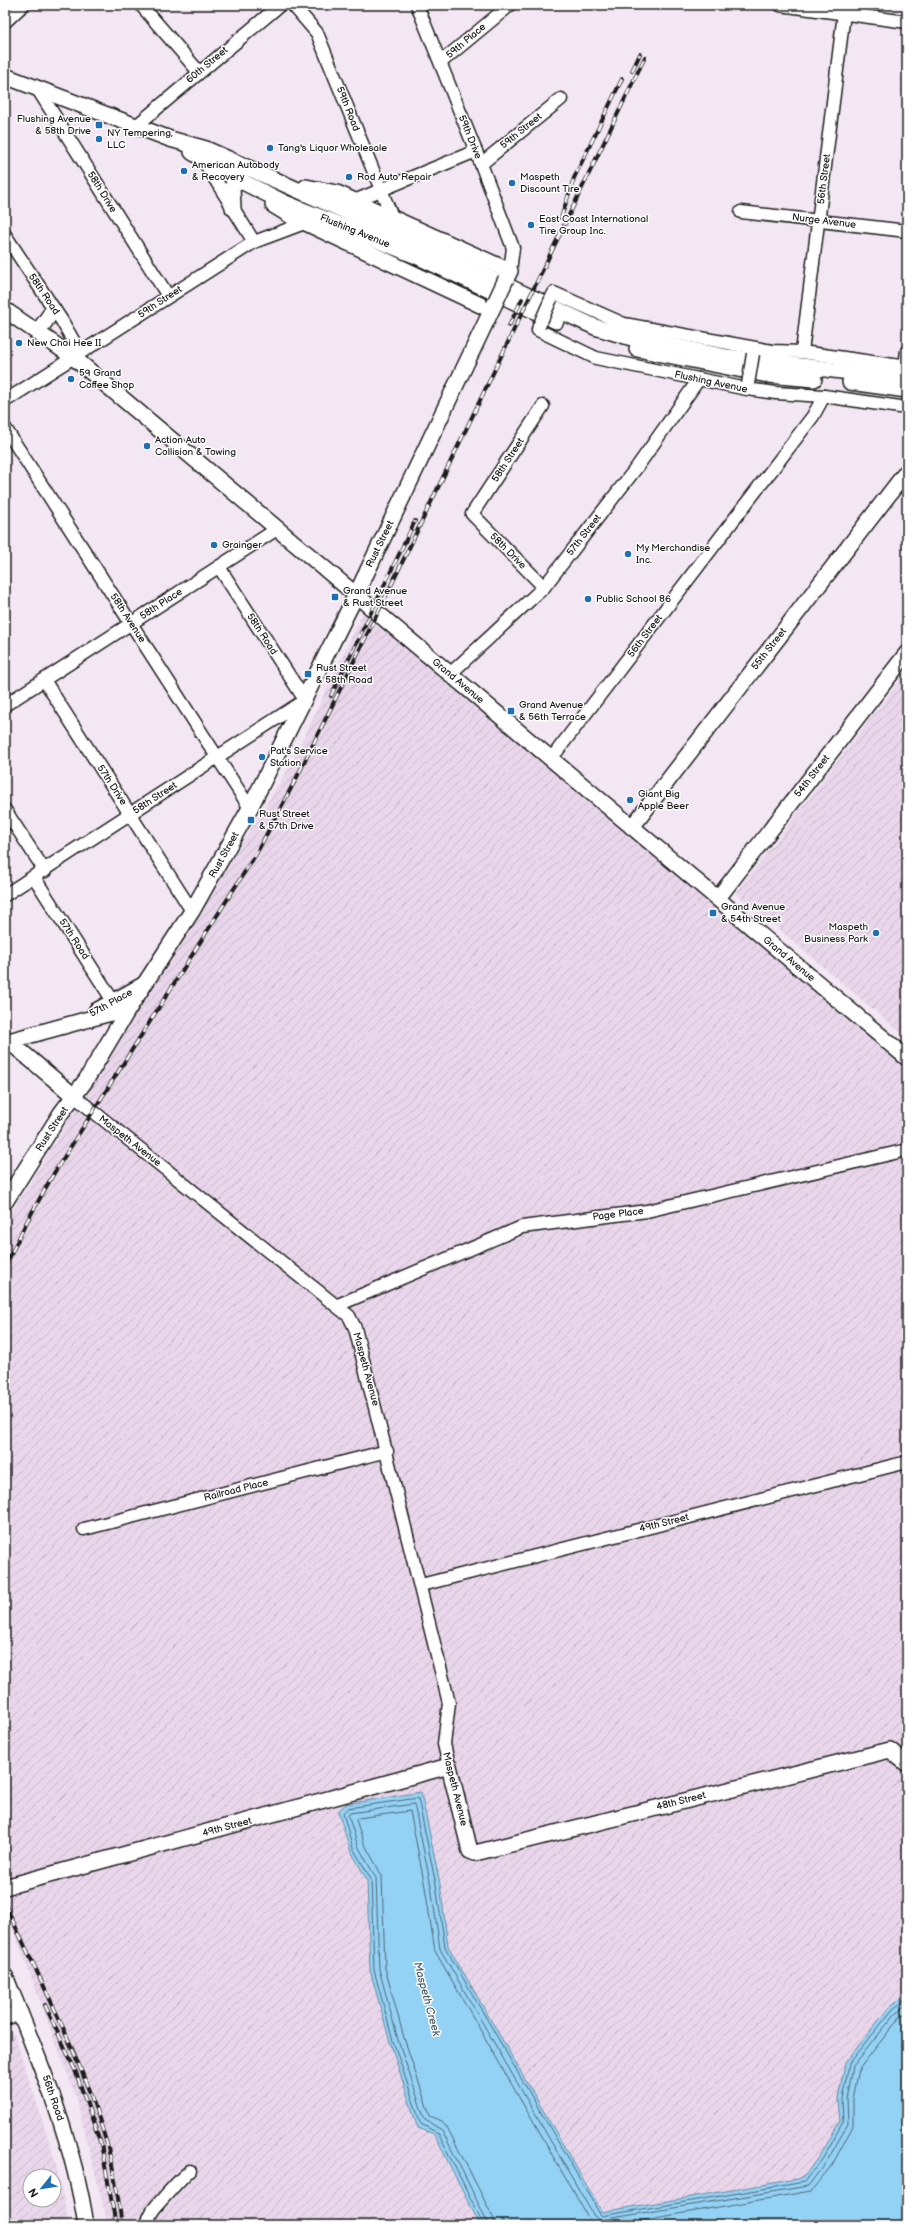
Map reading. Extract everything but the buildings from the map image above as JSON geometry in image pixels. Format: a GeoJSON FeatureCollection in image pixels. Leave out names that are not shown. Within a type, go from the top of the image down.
{"type":"FeatureCollection","features":[{"type":"Feature","properties":{"kind":"main road","name":"Flushing Avenue"},"geometry":{"type":"LineString","coordinates":[[5,76],[170,139],[206,149],[485,275],[557,310],[612,333],[760,362],[906,371]]}},
{"type":"Feature","properties":{"kind":"main road","name":"Flushing Avenue"},"geometry":{"type":"LineString","coordinates":[[170,139],[237,179],[261,191],[414,255],[606,342],[768,375],[864,383],[907,390]]}},
{"type":"Feature","properties":{"kind":"main road"},"geometry":{"type":"LineString","coordinates":[[233,208],[232,187],[246,167]]}},
{"type":"Feature","properties":{"kind":"main road"},"geometry":{"type":"LineString","coordinates":[[281,182],[337,193],[508,275]]}},
{"type":"Feature","properties":{"kind":"main road"},"geometry":{"type":"LineString","coordinates":[[261,191],[275,207],[305,223],[493,308]]}},
{"type":"Feature","properties":{"kind":"main road","name":"Rust Street"},"geometry":{"type":"LineString","coordinates":[[5,1202],[86,1080],[144,984],[192,911],[250,808],[356,595],[508,275]]}},
{"type":"Feature","properties":{"kind":"main road","name":"Grand Avenue"},"geometry":{"type":"LineString","coordinates":[[5,310],[73,357],[907,1058]]}},
{"type":"Feature","properties":{"kind":"main road"},"geometry":{"type":"LineString","coordinates":[[38,332],[54,310]]}},
{"type":"Feature","properties":{"kind":"main road","name":"55th Street"},"geometry":{"type":"LineString","coordinates":[[632,827],[907,471]]}},
{"type":"Feature","properties":{"kind":"main road","name":"54th Street"},"geometry":{"type":"LineString","coordinates":[[718,898],[907,653]]}},
{"type":"Feature","properties":{"kind":"main road","name":"57th Place"},"geometry":{"type":"LineString","coordinates":[[78,1022],[144,984]]}},
{"type":"Feature","properties":{"kind":"main road","name":"57th Place"},"geometry":{"type":"LineString","coordinates":[[6,1040],[129,1008]]}},
{"type":"Feature","properties":{"kind":"main road","name":"Maspeth Avenue"},"geometry":{"type":"LineString","coordinates":[[6,1040],[74,1096]]}},
{"type":"Feature","properties":{"kind":"main road","name":"48th Street"},"geometry":{"type":"LineString","coordinates":[[472,1852],[890,1750],[907,1764]]}},
{"type":"Feature","properties":{"kind":"main road","name":"Maspeth Avenue"},"geometry":{"type":"LineString","coordinates":[[449,1766],[470,1851],[472,1852]]}},
{"type":"Feature","properties":{"kind":"main road","name":"49th Street"},"geometry":{"type":"LineString","coordinates":[[5,1887],[449,1766]]}},
{"type":"Feature","properties":{"kind":"main road","name":"56th Road"},"geometry":{"type":"LineString","coordinates":[[5,1976],[61,2122],[75,2169],[86,2225]]}},
{"type":"Feature","properties":{"kind":"main road"},"geometry":{"type":"LineString","coordinates":[[5,2017],[20,2013]]}},
{"type":"Feature","properties":{"kind":"street"},"geometry":{"type":"LineString","coordinates":[[5,22],[23,5]]}},
{"type":"Feature","properties":{"kind":"street"},"geometry":{"type":"LineString","coordinates":[[141,5],[199,72]]}},
{"type":"Feature","properties":{"kind":"street","name":"60th Street"},"geometry":{"type":"LineString","coordinates":[[136,126],[280,5]]}},
{"type":"Feature","properties":{"kind":"street","name":"59th Road"},"geometry":{"type":"LineString","coordinates":[[293,5],[317,33],[393,219]]}},
{"type":"Feature","properties":{"kind":"street","name":"59th Drive"},"geometry":{"type":"LineString","coordinates":[[417,5],[441,62],[513,248],[508,275]]}},
{"type":"Feature","properties":{"kind":"street","name":"59th Place"},"geometry":{"type":"LineString","coordinates":[[441,62],[510,5]]}},
{"type":"Feature","properties":{"kind":"street"},"geometry":{"type":"LineString","coordinates":[[780,5],[845,9],[907,22]]}},
{"type":"Feature","properties":{"kind":"street","name":"56th Street"},"geometry":{"type":"LineString","coordinates":[[802,352],[845,9]]}},
{"type":"Feature","properties":{"kind":"street","name":"58th Drive"},"geometry":{"type":"LineString","coordinates":[[37,88],[168,296]]}},
{"type":"Feature","properties":{"kind":"street","name":"59th Street"},"geometry":{"type":"LineString","coordinates":[[481,164],[561,98]]}},
{"type":"Feature","properties":{"kind":"street"},"geometry":{"type":"LineString","coordinates":[[354,201],[476,151]]}},
{"type":"Feature","properties":{"kind":"street"},"geometry":{"type":"LineString","coordinates":[[202,158],[254,242]]}},
{"type":"Feature","properties":{"kind":"street","name":"Nurge Avenue"},"geometry":{"type":"LineString","coordinates":[[741,212],[907,231]]}},
{"type":"Feature","properties":{"kind":"street","name":"59th Street"},"geometry":{"type":"LineString","coordinates":[[5,401],[254,242],[321,217]]}},
{"type":"Feature","properties":{"kind":"street","name":"58th Road"},"geometry":{"type":"LineString","coordinates":[[5,235],[62,321],[74,342],[73,357]]}},
{"type":"Feature","properties":{"kind":"street","name":"Flushing Avenue"},"geometry":{"type":"LineString","coordinates":[[906,371],[802,352],[754,351],[624,324],[554,293],[538,330],[596,358],[747,387],[907,408]]}},
{"type":"Feature","properties":{"kind":"street"},"geometry":{"type":"LineString","coordinates":[[747,387],[754,351]]}},
{"type":"Feature","properties":{"kind":"street"},"geometry":{"type":"LineString","coordinates":[[906,371],[907,351]]}},
{"type":"Feature","properties":{"kind":"street","name":"57th Street"},"geometry":{"type":"LineString","coordinates":[[450,674],[544,587],[637,466],[699,379]]}},
{"type":"Feature","properties":{"kind":"street","name":"56th Street"},"geometry":{"type":"LineString","coordinates":[[551,759],[813,416],[824,396]]}},
{"type":"Feature","properties":{"kind":"street","name":"58th Street"},"geometry":{"type":"LineString","coordinates":[[472,514],[543,406]]}},
{"type":"Feature","properties":{"kind":"street","name":"58th Avenue"},"geometry":{"type":"LineString","coordinates":[[5,428],[250,808]]}},
{"type":"Feature","properties":{"kind":"street","name":"58th Drive"},"geometry":{"type":"LineString","coordinates":[[472,514],[544,587]]}},
{"type":"Feature","properties":{"kind":"street","name":"58th Place"},"geometry":{"type":"LineString","coordinates":[[5,705],[277,529]]}},
{"type":"Feature","properties":{"kind":"street","name":"58th Road"},"geometry":{"type":"LineString","coordinates":[[219,567],[305,700]]}},
{"type":"Feature","properties":{"kind":"street","name":"57th Drive"},"geometry":{"type":"LineString","coordinates":[[44,680],[192,911]]}},
{"type":"Feature","properties":{"kind":"street","name":"58th Street"},"geometry":{"type":"LineString","coordinates":[[5,895],[218,758],[305,700]]}},
{"type":"Feature","properties":{"kind":"street"},"geometry":{"type":"LineString","coordinates":[[5,810],[44,871]]}},
{"type":"Feature","properties":{"kind":"street","name":"57th Road"},"geometry":{"type":"LineString","coordinates":[[34,877],[114,1001]]}},
{"type":"Feature","properties":{"kind":"street","name":"Maspeth Avenue"},"geometry":{"type":"LineString","coordinates":[[74,1096],[338,1305],[349,1316],[355,1328],[387,1451],[449,1703],[444,1744],[449,1766]]}},
{"type":"Feature","properties":{"kind":"street","name":"Page Place"},"geometry":{"type":"LineString","coordinates":[[338,1305],[522,1227],[647,1211],[907,1150]]}},
{"type":"Feature","properties":{"kind":"street","name":"Railroad Place"},"geometry":{"type":"LineString","coordinates":[[84,1529],[387,1451]]}},
{"type":"Feature","properties":{"kind":"street","name":"49th Street"},"geometry":{"type":"LineString","coordinates":[[421,1585],[907,1462]]}},
{"type":"Feature","properties":{"kind":"street"},"geometry":{"type":"LineString","coordinates":[[147,2225],[154,2208],[171,2192],[184,2174],[190,2171]]}},
{"type":"Feature","properties":{"kind":"shaded area"},"geometry":{"type":"Polygon","coordinates":[[[367,605],[907,1058],[907,1995],[890,2006],[838,2099],[840,2120],[819,2156],[803,2178],[602,2212],[448,1946],[421,1792],[346,1804],[338,1811],[350,1849],[367,1880],[370,1970],[434,2134],[480,2225],[108,2225],[76,2097],[5,1907],[5,1227],[11,1213],[290,766],[367,605]]]}},
{"type":"Feature","properties":{"kind":"shaded area"},"geometry":{"type":"Polygon","coordinates":[[[907,671],[907,1038],[736,893],[907,671]]]}},
{"type":"Feature","properties":{"kind":"shaded area"},"geometry":{"type":"Polygon","coordinates":[[[14,2033],[57,2168],[22,2168],[22,2208],[62,2208],[62,2192],[69,2225],[5,2225],[5,2035],[14,2033]]]}},
{"type":"Feature","properties":{"kind":"water","name":"Maspeth Creek"},"geometry":{"type":"Polygon","coordinates":[[[421,1792],[440,1884],[448,1946],[602,2212],[803,2178],[819,2156],[840,2121],[838,2099],[845,2063],[890,2006],[907,1995],[907,2225],[480,2225],[434,2134],[418,2128],[390,2042],[370,1970],[367,1880],[350,1849],[338,1811],[346,1804],[421,1792]]]}},
{"type":"Feature","properties":{"kind":"railway"},"geometry":{"type":"LineString","coordinates":[[632,71],[640,54]]}},
{"type":"Feature","properties":{"kind":"railway"},"geometry":{"type":"LineString","coordinates":[[5,1267],[25,1225],[54,1173],[256,854],[297,777],[385,598],[645,57]]}},
{"type":"Feature","properties":{"kind":"railway"},"geometry":{"type":"LineString","coordinates":[[561,218],[574,178],[622,79]]}},
{"type":"Feature","properties":{"kind":"railway"},"geometry":{"type":"LineString","coordinates":[[509,326],[522,299]]}},
{"type":"Feature","properties":{"kind":"railway"},"geometry":{"type":"LineString","coordinates":[[331,696],[415,521]]}},
{"type":"Feature","properties":{"kind":"railway"},"geometry":{"type":"LineString","coordinates":[[5,1904],[60,2021],[96,2110],[111,2162],[122,2225]]}},
{"type":"Feature","properties":{"kind":"railway"},"geometry":{"type":"LineString","coordinates":[[45,2005],[75,2070],[101,2144],[116,2225]]}},
{"type":"Feature","properties":{"kind":"place","name":"Flushing Avenue & 58th Drive"},"geometry":{"type":"Point","coordinates":[99,125]}},
{"type":"Feature","properties":{"kind":"place","name":"NY Tempering, LLC"},"geometry":{"type":"Point","coordinates":[99,139]}},
{"type":"Feature","properties":{"kind":"place","name":"Tang's Liquor Wholesale"},"geometry":{"type":"Point","coordinates":[270,148]}},
{"type":"Feature","properties":{"kind":"place","name":"American Autobody & Recovery"},"geometry":{"type":"Point","coordinates":[184,171]}},
{"type":"Feature","properties":{"kind":"place","name":"Rod Auto Repair"},"geometry":{"type":"Point","coordinates":[349,177]}},
{"type":"Feature","properties":{"kind":"place","name":"Maspeth Discount Tire"},"geometry":{"type":"Point","coordinates":[512,183]}},
{"type":"Feature","properties":{"kind":"place","name":"East Coast International Tire Group Inc."},"geometry":{"type":"Point","coordinates":[531,225]}},
{"type":"Feature","properties":{"kind":"place","name":"New Choi Hee II"},"geometry":{"type":"Point","coordinates":[19,343]}},
{"type":"Feature","properties":{"kind":"place","name":"59 Grand Coffee Shop"},"geometry":{"type":"Point","coordinates":[71,379]}},
{"type":"Feature","properties":{"kind":"place","name":"Action Auto Collision & Towing"},"geometry":{"type":"Point","coordinates":[147,446]}},
{"type":"Feature","properties":{"kind":"place","name":"Grainger"},"geometry":{"type":"Point","coordinates":[214,545]}},
{"type":"Feature","properties":{"kind":"place","name":"My Merchandise Inc."},"geometry":{"type":"Point","coordinates":[628,554]}},
{"type":"Feature","properties":{"kind":"place","name":"Grand Avenue & Rust Street"},"geometry":{"type":"Point","coordinates":[335,597]}},
{"type":"Feature","properties":{"kind":"place","name":"Public School 86"},"geometry":{"type":"Point","coordinates":[588,599]}},
{"type":"Feature","properties":{"kind":"place","name":"Rust Street & 58th Road"},"geometry":{"type":"Point","coordinates":[308,674]}},
{"type":"Feature","properties":{"kind":"place","name":"Grand Avenue & 56th Terrace"},"geometry":{"type":"Point","coordinates":[511,711]}},
{"type":"Feature","properties":{"kind":"place","name":"Pat's Service Station"},"geometry":{"type":"Point","coordinates":[262,757]}},
{"type":"Feature","properties":{"kind":"place","name":"Giant Big Apple Beer"},"geometry":{"type":"Point","coordinates":[630,800]}},
{"type":"Feature","properties":{"kind":"place","name":"Rust Street & 57th Drive"},"geometry":{"type":"Point","coordinates":[251,820]}},
{"type":"Feature","properties":{"kind":"place","name":"Grand Avenue & 54th Street"},"geometry":{"type":"Point","coordinates":[713,913]}},
{"type":"Feature","properties":{"kind":"place","name":"Maspeth Business Park"},"geometry":{"type":"Point","coordinates":[876,933]}}]}
